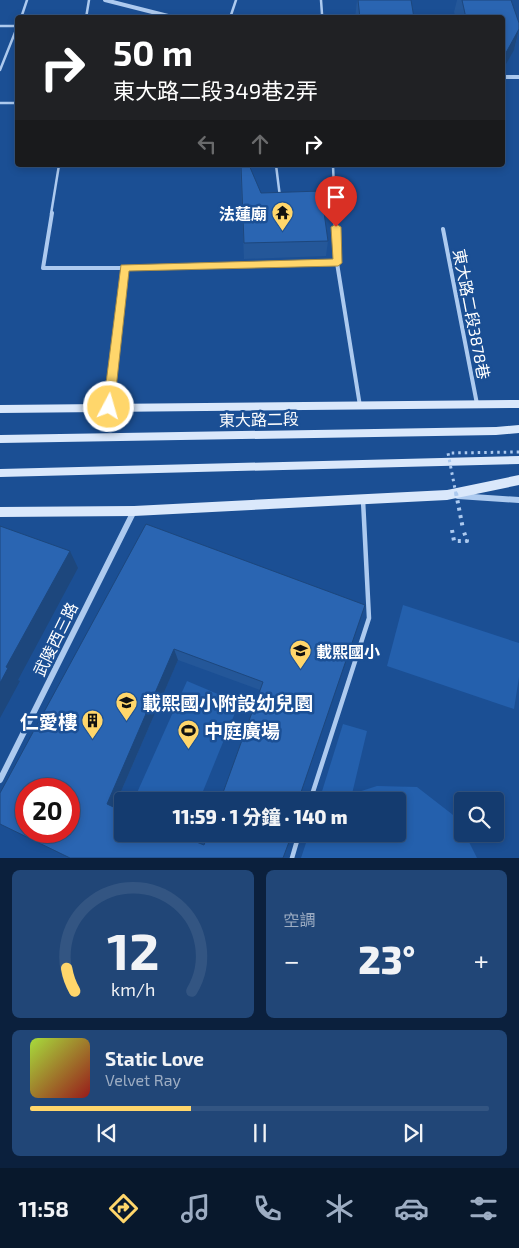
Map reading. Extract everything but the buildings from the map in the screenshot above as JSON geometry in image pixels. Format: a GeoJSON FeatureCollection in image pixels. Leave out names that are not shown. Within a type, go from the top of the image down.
{"type":"FeatureCollection","features":[{"type":"Feature","properties":{"kind":"street"},"geometry":{"type":"LineString","coordinates":[[105,0],[165,15]]}},
{"type":"Feature","properties":{"kind":"street"},"geometry":{"type":"LineString","coordinates":[[505,77],[519,78]]}},
{"type":"Feature","properties":{"kind":"street","name":"東大路二段"},"geometry":{"type":"LineString","coordinates":[[0,409],[519,404]]}},
{"type":"Feature","properties":{"kind":"street","name":"東大路二段"},"geometry":{"type":"LineString","coordinates":[[0,439],[496,431],[519,429]]}},
{"type":"Feature","properties":{"kind":"street"},"geometry":{"type":"LineString","coordinates":[[0,473],[519,460]]}},
{"type":"Feature","properties":{"kind":"street"},"geometry":{"type":"LineString","coordinates":[[447,495],[519,480]]}},
{"type":"Feature","properties":{"kind":"street"},"geometry":{"type":"LineString","coordinates":[[3,513],[134,511],[447,495],[519,500]]}},
{"type":"Feature","properties":{"kind":"street","name":"武陵西三路"},"geometry":{"type":"LineString","coordinates":[[0,780],[134,511]]}},
{"type":"Feature","properties":{"kind":"lane"},"geometry":{"type":"LineString","coordinates":[[22,15],[27,0]]}},
{"type":"Feature","properties":{"kind":"lane"},"geometry":{"type":"LineString","coordinates":[[86,15],[89,0]]}},
{"type":"Feature","properties":{"kind":"lane"},"geometry":{"type":"LineString","coordinates":[[231,15],[236,0]]}},
{"type":"Feature","properties":{"kind":"lane"},"geometry":{"type":"LineString","coordinates":[[321,0],[322,14]]}},
{"type":"Feature","properties":{"kind":"lane"},"geometry":{"type":"LineString","coordinates":[[149,15],[150,11]]}},
{"type":"Feature","properties":{"kind":"lane"},"geometry":{"type":"LineString","coordinates":[[0,26],[15,26]]}},
{"type":"Feature","properties":{"kind":"lane"},"geometry":{"type":"LineString","coordinates":[[0,70],[15,31]]}},
{"type":"Feature","properties":{"kind":"lane"},"geometry":{"type":"LineString","coordinates":[[0,103],[15,103]]}},
{"type":"Feature","properties":{"kind":"lane"},"geometry":{"type":"LineString","coordinates":[[59,167],[43,268],[338,263]]}},
{"type":"Feature","properties":{"kind":"lane"},"geometry":{"type":"LineString","coordinates":[[276,167],[279,197],[288,196]]}},
{"type":"Feature","properties":{"kind":"lane"},"geometry":{"type":"LineString","coordinates":[[333,167],[338,263],[360,407]]}},
{"type":"Feature","properties":{"kind":"lane"},"geometry":{"type":"LineString","coordinates":[[316,193],[334,192]]}},
{"type":"Feature","properties":{"kind":"lane","name":"東大路二段3878巷"},"geometry":{"type":"LineString","coordinates":[[443,229],[477,404]]}},
{"type":"Feature","properties":{"kind":"lane"},"geometry":{"type":"LineString","coordinates":[[109,407],[124,268]]}},
{"type":"Feature","properties":{"kind":"lane"},"geometry":{"type":"LineString","coordinates":[[313,792],[369,618],[363,500]]}},
{"type":"Feature","properties":{"kind":"lane"},"geometry":{"type":"LineString","coordinates":[[292,858],[297,842]]}},
{"type":"Feature","properties":{"kind":"path"},"geometry":{"type":"LineString","coordinates":[[452,530],[454,540],[466,541],[448,453],[519,452]]}},
{"type":"Feature","properties":{"kind":"shaded area"},"geometry":{"type":"Polygon","coordinates":[[[403,605],[519,643],[519,677],[514,709],[387,666],[403,605]]]}},
{"type":"Feature","properties":{"kind":"shaded area","name":"中庭廣場"},"geometry":{"type":"Polygon","coordinates":[[[187,681],[239,703],[203,792],[137,792],[187,681]]]}},
{"type":"Feature","properties":{"kind":"shaded area"},"geometry":{"type":"Polygon","coordinates":[[[343,724],[367,731],[352,792],[322,792],[343,724]]]}},
{"type":"Feature","properties":{"kind":"shaded area"},"geometry":{"type":"Polygon","coordinates":[[[377,786],[417,787],[454,816],[454,842],[469,842],[477,858],[301,858],[306,842],[406,842],[406,792],[358,792],[377,786]]]}},
{"type":"Feature","properties":{"kind":"place","name":"法蓮廟"},"geometry":{"type":"Point","coordinates":[283,232]}},
{"type":"Feature","properties":{"kind":"place","name":"載熙國小"},"geometry":{"type":"Point","coordinates":[300,670]}},
{"type":"Feature","properties":{"kind":"place","name":"載熙國小附設幼兒園"},"geometry":{"type":"Point","coordinates":[126,721]}},
{"type":"Feature","properties":{"kind":"place","name":"仁愛樓"},"geometry":{"type":"Point","coordinates":[93,740]}},
{"type":"Feature","properties":{"kind":"place","name":"中庭廣場"},"geometry":{"type":"Point","coordinates":[188,749]}},
{"type":"Feature","properties":{"kind":"route"},"geometry":{"type":"LineString","coordinates":[[109,407],[124,268],[338,263],[336,227]]}}]}
